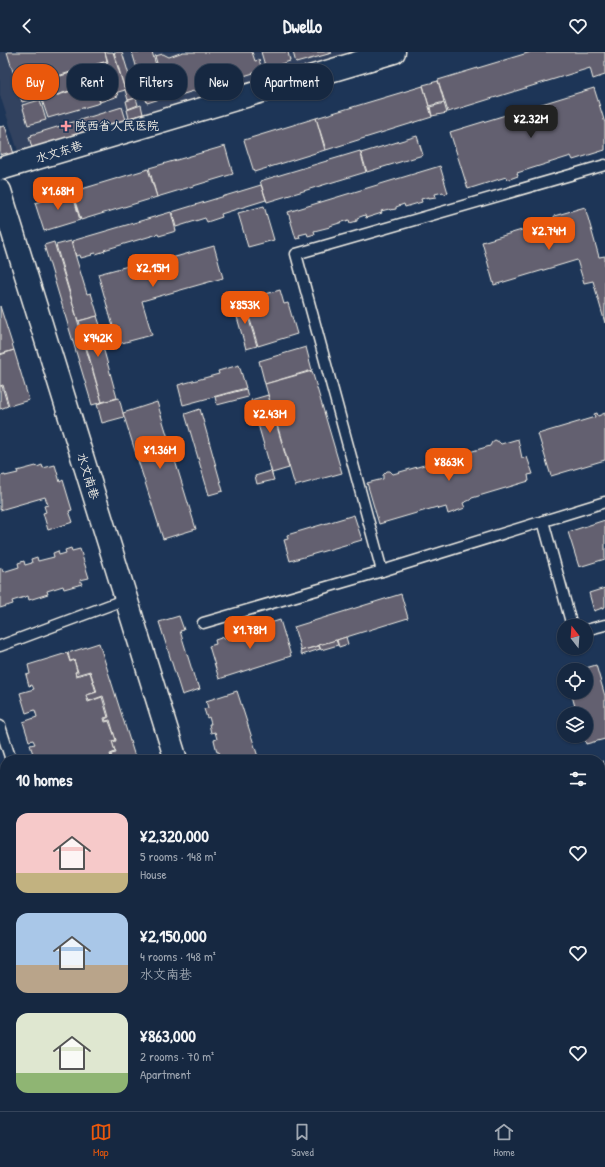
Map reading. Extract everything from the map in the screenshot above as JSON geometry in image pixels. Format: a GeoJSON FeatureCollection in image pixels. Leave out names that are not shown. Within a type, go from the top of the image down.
{"type":"FeatureCollection","features":[{"type":"Feature","properties":{"kind":"street","name":"水文东巷"},"geometry":{"type":"LineString","coordinates":[[0,169],[394,52]]}},
{"type":"Feature","properties":{"kind":"street","name":"水文南巷"},"geometry":{"type":"LineString","coordinates":[[0,191],[174,755]]}},
{"type":"Feature","properties":{"kind":"lane"},"geometry":{"type":"LineString","coordinates":[[382,571],[296,254],[605,165]]}},
{"type":"Feature","properties":{"kind":"lane"},"geometry":{"type":"LineString","coordinates":[[203,623],[382,571],[605,502]]}},
{"type":"Feature","properties":{"kind":"lane"},"geometry":{"type":"LineString","coordinates":[[543,521],[570,619]]}},
{"type":"Feature","properties":{"kind":"lane"},"geometry":{"type":"LineString","coordinates":[[0,646],[126,599]]}},
{"type":"Feature","properties":{"kind":"lane"},"geometry":{"type":"LineString","coordinates":[[593,628],[605,625]]}},
{"type":"Feature","properties":{"kind":"lane"},"geometry":{"type":"LineString","coordinates":[[0,726],[9,755]]}},
{"type":"Feature","properties":{"kind":"shaded area"},"geometry":{"type":"Polygon","coordinates":[[[0,52],[368,52],[328,64],[251,64],[251,87],[243,90],[243,64],[195,64],[195,100],[209,100],[20,157],[0,95],[0,52]]]}},
{"type":"Feature","properties":{"kind":"building"},"geometry":{"type":"Polygon","coordinates":[[[7,52],[105,52],[107,61],[97,64],[67,64],[67,73],[59,76],[59,64],[12,64],[12,68],[7,52]]]}},
{"type":"Feature","properties":{"kind":"building"},"geometry":{"type":"Polygon","coordinates":[[[105,52],[113,52],[117,64],[107,64],[106,62],[108,62],[105,52]]]}},
{"type":"Feature","properties":{"kind":"building"},"geometry":{"type":"Polygon","coordinates":[[[114,52],[122,52],[126,65],[126,93],[118,64],[114,52]]]}},
{"type":"Feature","properties":{"kind":"building"},"geometry":{"type":"Polygon","coordinates":[[[132,52],[152,52],[156,64],[136,64],[132,52]]]}},
{"type":"Feature","properties":{"kind":"building"},"geometry":{"type":"Polygon","coordinates":[[[183,52],[252,52],[255,61],[259,60],[260,64],[251,64],[251,74],[243,76],[243,64],[195,64],[195,91],[187,93],[187,64],[157,64],[155,56],[163,54],[169,57],[183,52]]]}},
{"type":"Feature","properties":{"kind":"building"},"geometry":{"type":"Polygon","coordinates":[[[261,52],[288,52],[290,61],[281,64],[265,64],[261,52]]]}},
{"type":"Feature","properties":{"kind":"building"},"geometry":{"type":"Polygon","coordinates":[[[293,52],[331,52],[332,53],[296,63],[293,52]]]}},
{"type":"Feature","properties":{"kind":"building"},"geometry":{"type":"Polygon","coordinates":[[[531,52],[605,52],[605,75],[593,79],[590,68],[448,112],[438,80],[531,52]]]}},
{"type":"Feature","properties":{"kind":"building"},"geometry":{"type":"Polygon","coordinates":[[[118,68],[125,90],[118,92],[118,68]]]}},
{"type":"Feature","properties":{"kind":"building"},"geometry":{"type":"Polygon","coordinates":[[[67,74],[67,92],[59,94],[59,76],[67,74]]]}},
{"type":"Feature","properties":{"kind":"building"},"geometry":{"type":"Polygon","coordinates":[[[438,81],[444,102],[429,106],[423,85],[438,81]]]}},
{"type":"Feature","properties":{"kind":"building"},"geometry":{"type":"Polygon","coordinates":[[[423,86],[432,117],[326,150],[316,118],[423,86]]]}},
{"type":"Feature","properties":{"kind":"building"},"geometry":{"type":"Polygon","coordinates":[[[594,88],[605,123],[605,150],[573,160],[571,156],[517,173],[518,176],[507,180],[506,177],[468,189],[450,132],[594,88]]]}},
{"type":"Feature","properties":{"kind":"building"},"geometry":{"type":"Polygon","coordinates":[[[67,92],[67,100],[99,100],[100,103],[48,118],[42,100],[59,100],[59,95],[67,92]]]}},
{"type":"Feature","properties":{"kind":"building"},"geometry":{"type":"Polygon","coordinates":[[[40,100],[46,120],[28,125],[22,105],[40,100]]]}},
{"type":"Feature","properties":{"kind":"building"},"geometry":{"type":"Polygon","coordinates":[[[137,100],[138,105],[128,109],[126,101],[137,100]]]}},
{"type":"Feature","properties":{"kind":"building"},"geometry":{"type":"Polygon","coordinates":[[[146,100],[156,100],[147,103],[146,100]]]}},
{"type":"Feature","properties":{"kind":"building"},"geometry":{"type":"Polygon","coordinates":[[[444,103],[447,113],[432,116],[430,107],[444,103]]]}},
{"type":"Feature","properties":{"kind":"building"},"geometry":{"type":"Polygon","coordinates":[[[141,105],[143,114],[129,118],[127,110],[141,105]]]}},
{"type":"Feature","properties":{"kind":"building"},"geometry":{"type":"Polygon","coordinates":[[[122,107],[126,120],[32,148],[29,137],[32,136],[31,135],[122,107]]]}},
{"type":"Feature","properties":{"kind":"building"},"geometry":{"type":"Polygon","coordinates":[[[316,118],[325,150],[254,172],[244,140],[316,118]]]}},
{"type":"Feature","properties":{"kind":"building"},"geometry":{"type":"Polygon","coordinates":[[[5,126],[14,154],[8,155],[7,153],[0,155],[0,127],[5,126]]]}},
{"type":"Feature","properties":{"kind":"building"},"geometry":{"type":"Polygon","coordinates":[[[417,136],[423,155],[367,172],[361,153],[417,136]]]}},
{"type":"Feature","properties":{"kind":"building"},"geometry":{"type":"Polygon","coordinates":[[[225,146],[233,174],[157,197],[149,168],[225,146]]]}},
{"type":"Feature","properties":{"kind":"building"},"geometry":{"type":"Polygon","coordinates":[[[360,151],[366,172],[267,202],[260,181],[360,151]]]}},
{"type":"Feature","properties":{"kind":"building"},"geometry":{"type":"Polygon","coordinates":[[[440,166],[448,193],[444,194],[443,192],[435,194],[436,197],[421,199],[422,202],[405,207],[404,204],[396,207],[396,209],[381,211],[382,213],[366,218],[365,215],[357,218],[357,221],[350,223],[349,220],[314,231],[315,234],[308,236],[307,233],[299,235],[300,238],[296,239],[288,212],[440,166]]]}},
{"type":"Feature","properties":{"kind":"building"},"geometry":{"type":"Polygon","coordinates":[[[148,169],[157,197],[81,220],[72,192],[148,169]]]}},
{"type":"Feature","properties":{"kind":"building"},"geometry":{"type":"Polygon","coordinates":[[[261,185],[266,200],[221,214],[222,217],[207,222],[205,218],[176,227],[172,212],[261,185]]]}},
{"type":"Feature","properties":{"kind":"building"},"geometry":{"type":"Polygon","coordinates":[[[72,192],[80,220],[44,231],[35,203],[72,192]]]}},
{"type":"Feature","properties":{"kind":"building"},"geometry":{"type":"Polygon","coordinates":[[[264,206],[274,240],[248,247],[238,213],[264,206]]]}},
{"type":"Feature","properties":{"kind":"building"},"geometry":{"type":"Polygon","coordinates":[[[585,207],[599,257],[605,256],[605,323],[593,281],[584,283],[577,260],[494,285],[482,242],[555,220],[554,216],[585,207]]]}},
{"type":"Feature","properties":{"kind":"building"},"geometry":{"type":"Polygon","coordinates":[[[171,212],[176,231],[159,236],[158,234],[81,258],[80,255],[76,256],[72,241],[171,212]]]}},
{"type":"Feature","properties":{"kind":"building"},"geometry":{"type":"Polygon","coordinates":[[[71,241],[87,294],[91,293],[98,316],[78,321],[56,245],[71,241]]]}},
{"type":"Feature","properties":{"kind":"building"},"geometry":{"type":"Polygon","coordinates":[[[54,242],[102,402],[92,405],[44,245],[54,242]]]}},
{"type":"Feature","properties":{"kind":"building"},"geometry":{"type":"Polygon","coordinates":[[[214,246],[223,278],[142,301],[152,335],[118,344],[98,274],[132,265],[133,269],[214,246]]]}},
{"type":"Feature","properties":{"kind":"building"},"geometry":{"type":"Polygon","coordinates":[[[280,290],[284,304],[288,303],[297,334],[258,346],[244,300],[280,290]]]}},
{"type":"Feature","properties":{"kind":"building"},"geometry":{"type":"Polygon","coordinates":[[[243,300],[257,346],[246,349],[233,303],[243,300]]]}},
{"type":"Feature","properties":{"kind":"building"},"geometry":{"type":"Polygon","coordinates":[[[0,306],[14,350],[0,354],[0,306]]]}},
{"type":"Feature","properties":{"kind":"building"},"geometry":{"type":"Polygon","coordinates":[[[97,316],[101,328],[98,329],[117,398],[102,402],[79,321],[97,316]]]}},
{"type":"Feature","properties":{"kind":"building"},"geometry":{"type":"Polygon","coordinates":[[[306,347],[312,370],[265,384],[259,361],[306,347]]]}},
{"type":"Feature","properties":{"kind":"building"},"geometry":{"type":"Polygon","coordinates":[[[14,350],[29,400],[9,406],[3,385],[0,386],[0,355],[14,350]]]}},
{"type":"Feature","properties":{"kind":"building"},"geometry":{"type":"Polygon","coordinates":[[[239,365],[246,388],[183,405],[178,385],[219,374],[218,371],[239,365]]]}},
{"type":"Feature","properties":{"kind":"building"},"geometry":{"type":"Polygon","coordinates":[[[312,371],[342,473],[295,486],[265,384],[312,371]]]}},
{"type":"Feature","properties":{"kind":"building"},"geometry":{"type":"Polygon","coordinates":[[[0,386],[2,386],[8,406],[0,409],[0,386]]]}},
{"type":"Feature","properties":{"kind":"building"},"geometry":{"type":"Polygon","coordinates":[[[246,389],[248,397],[217,405],[215,397],[246,389]]]}},
{"type":"Feature","properties":{"kind":"building"},"geometry":{"type":"Polygon","coordinates":[[[268,395],[289,468],[272,473],[251,400],[268,395]]]}},
{"type":"Feature","properties":{"kind":"building"},"geometry":{"type":"Polygon","coordinates":[[[119,398],[124,417],[102,423],[97,404],[119,398]]]}},
{"type":"Feature","properties":{"kind":"building"},"geometry":{"type":"Polygon","coordinates":[[[157,402],[196,529],[163,539],[123,413],[157,402]]]}},
{"type":"Feature","properties":{"kind":"building"},"geometry":{"type":"Polygon","coordinates":[[[200,409],[223,491],[209,495],[185,414],[200,409]]]}},
{"type":"Feature","properties":{"kind":"building"},"geometry":{"type":"Polygon","coordinates":[[[597,413],[598,416],[605,413],[605,460],[551,476],[538,434],[595,417],[594,414],[597,413]]]}},
{"type":"Feature","properties":{"kind":"building"},"geometry":{"type":"Polygon","coordinates":[[[518,439],[522,458],[527,457],[533,474],[528,475],[529,481],[472,498],[463,503],[465,508],[448,514],[446,507],[439,509],[437,507],[379,524],[367,483],[383,479],[383,475],[387,471],[390,471],[393,474],[490,446],[495,440],[501,444],[518,439]]]}},
{"type":"Feature","properties":{"kind":"building"},"geometry":{"type":"Polygon","coordinates":[[[42,465],[43,468],[55,465],[60,482],[63,480],[72,510],[69,511],[73,522],[48,530],[43,513],[46,512],[44,506],[48,505],[45,497],[0,510],[0,476],[18,473],[17,471],[42,465]]]}},
{"type":"Feature","properties":{"kind":"building"},"geometry":{"type":"Polygon","coordinates":[[[271,471],[274,480],[257,484],[255,476],[271,471]]]}},
{"type":"Feature","properties":{"kind":"building"},"geometry":{"type":"Polygon","coordinates":[[[354,515],[362,540],[290,561],[284,540],[288,539],[287,535],[354,515]]]}},
{"type":"Feature","properties":{"kind":"building"},"geometry":{"type":"Polygon","coordinates":[[[605,520],[605,559],[579,567],[568,532],[605,520]]]}},
{"type":"Feature","properties":{"kind":"building"},"geometry":{"type":"Polygon","coordinates":[[[71,548],[72,551],[80,549],[89,578],[80,580],[82,584],[64,589],[63,586],[47,591],[48,594],[29,600],[28,596],[12,601],[13,604],[0,608],[0,569],[2,568],[3,572],[19,567],[18,563],[24,561],[25,565],[32,563],[31,559],[37,557],[38,561],[54,557],[53,553],[58,551],[59,555],[66,553],[65,550],[71,548]]]}},
{"type":"Feature","properties":{"kind":"building"},"geometry":{"type":"Polygon","coordinates":[[[605,588],[605,607],[594,611],[589,593],[605,588]]]}},
{"type":"Feature","properties":{"kind":"building"},"geometry":{"type":"Polygon","coordinates":[[[401,594],[408,618],[301,651],[294,627],[401,594]]]}},
{"type":"Feature","properties":{"kind":"building"},"geometry":{"type":"Polygon","coordinates":[[[179,616],[184,630],[180,631],[196,683],[198,683],[200,689],[182,695],[159,622],[179,616]]]}},
{"type":"Feature","properties":{"kind":"building"},"geometry":{"type":"Polygon","coordinates":[[[280,620],[291,656],[219,679],[209,646],[216,644],[215,640],[224,637],[225,640],[231,638],[230,635],[239,633],[240,637],[247,634],[246,631],[258,627],[259,629],[265,627],[264,625],[280,620]]]}},
{"type":"Feature","properties":{"kind":"building"},"geometry":{"type":"Polygon","coordinates":[[[346,637],[348,644],[339,647],[337,640],[346,637]]]}},
{"type":"Feature","properties":{"kind":"building"},"geometry":{"type":"Polygon","coordinates":[[[336,640],[338,645],[321,650],[319,645],[336,640]]]}},
{"type":"Feature","properties":{"kind":"building"},"geometry":{"type":"Polygon","coordinates":[[[99,643],[134,755],[111,755],[116,753],[112,742],[116,741],[110,720],[106,721],[105,719],[109,717],[103,696],[89,701],[87,695],[97,692],[90,671],[76,675],[75,672],[78,672],[74,660],[70,661],[68,653],[99,643]]]}},
{"type":"Feature","properties":{"kind":"building"},"geometry":{"type":"Polygon","coordinates":[[[319,646],[320,649],[302,655],[300,651],[319,646]]]}},
{"type":"Feature","properties":{"kind":"building"},"geometry":{"type":"Polygon","coordinates":[[[67,653],[70,662],[74,660],[77,671],[75,672],[76,676],[90,672],[96,692],[86,695],[88,702],[102,697],[108,717],[104,718],[105,722],[109,721],[116,740],[112,741],[115,752],[110,755],[33,755],[30,745],[35,744],[33,740],[29,741],[23,722],[37,717],[35,710],[26,713],[20,693],[34,689],[32,685],[29,686],[26,675],[30,674],[28,665],[67,653]]]}},
{"type":"Feature","properties":{"kind":"building"},"geometry":{"type":"Polygon","coordinates":[[[596,665],[605,696],[605,739],[593,742],[593,707],[575,707],[573,699],[593,699],[593,666],[596,665]]]}},
{"type":"Feature","properties":{"kind":"building"},"geometry":{"type":"Polygon","coordinates":[[[237,691],[257,755],[220,755],[219,752],[217,752],[214,740],[217,739],[215,732],[211,733],[209,717],[207,718],[204,709],[208,708],[206,701],[237,691]]]}},
{"type":"Feature","properties":{"kind":"place","name":"陕西省人民医院"},"geometry":{"type":"Point","coordinates":[66,126]}}]}
